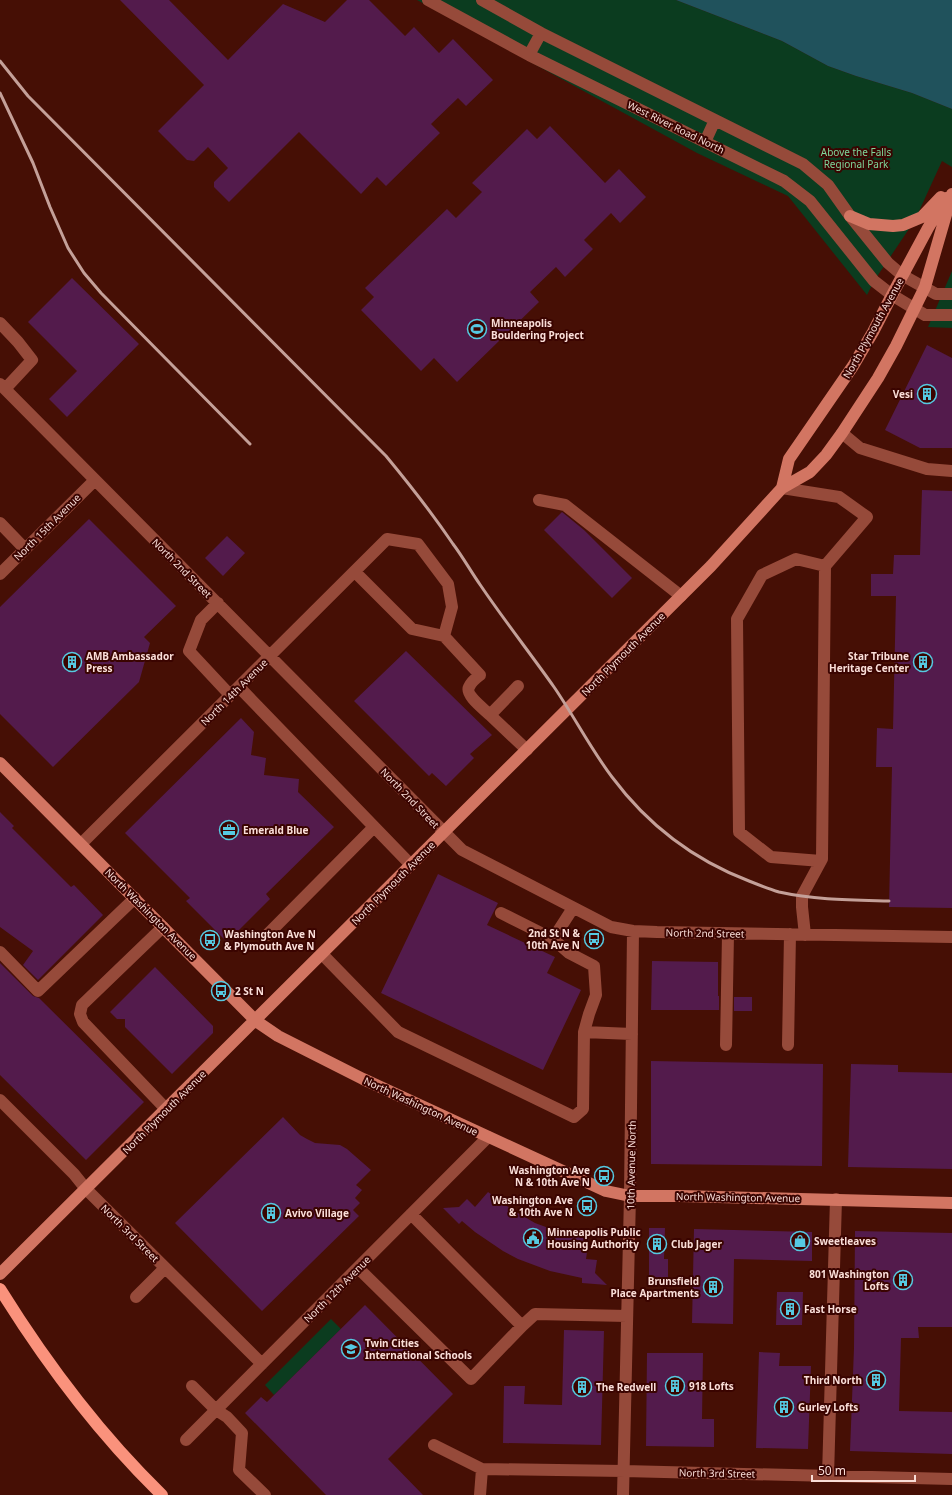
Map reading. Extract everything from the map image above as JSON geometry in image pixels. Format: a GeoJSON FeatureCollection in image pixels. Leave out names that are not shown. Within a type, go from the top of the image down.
{"type":"FeatureCollection","features":[{"type":"Feature","properties":{"kind":"highway"},"geometry":{"type":"LineString","coordinates":[[0,1289],[30,1337],[81,1406],[132,1465],[162,1495]]}},
{"type":"Feature","properties":{"kind":"main road"},"geometry":{"type":"LineString","coordinates":[[850,216],[869,224],[893,226],[903,225],[922,216],[952,187]]}},
{"type":"Feature","properties":{"kind":"main road","name":"North Plymouth Avenue"},"geometry":{"type":"LineString","coordinates":[[782,488],[789,459],[853,366],[952,187]]}},
{"type":"Feature","properties":{"kind":"main road","name":"North Plymouth Avenue"},"geometry":{"type":"LineString","coordinates":[[0,1274],[711,566],[782,488],[810,472],[842,433],[878,378],[914,309],[925,287],[952,194]]}},
{"type":"Feature","properties":{"kind":"main road","name":"North Washington Avenue"},"geometry":{"type":"LineString","coordinates":[[0,763],[256,1020],[278,1036],[363,1079],[488,1137],[606,1191],[630,1196],[836,1199],[952,1203]]}},
{"type":"Feature","properties":{"kind":"street","name":"West River Road North"},"geometry":{"type":"LineString","coordinates":[[428,0],[529,55],[784,181],[810,201],[874,281],[892,295],[925,315],[952,315]]}},
{"type":"Feature","properties":{"kind":"street"},"geometry":{"type":"LineString","coordinates":[[482,0],[541,33],[803,164],[828,185],[850,216],[888,263],[902,275],[936,294],[952,294]]}},
{"type":"Feature","properties":{"kind":"street"},"geometry":{"type":"LineString","coordinates":[[529,55],[541,33]]}},
{"type":"Feature","properties":{"kind":"street"},"geometry":{"type":"LineString","coordinates":[[705,142],[715,120]]}},
{"type":"Feature","properties":{"kind":"street"},"geometry":{"type":"LineString","coordinates":[[0,323],[32,360],[2,386]]}},
{"type":"Feature","properties":{"kind":"street","name":"North 2nd Street"},"geometry":{"type":"LineString","coordinates":[[2,386],[462,850],[611,927],[633,931],[728,934],[952,937]]}},
{"type":"Feature","properties":{"kind":"street"},"geometry":{"type":"LineString","coordinates":[[842,433],[860,448],[927,470],[952,471]]}},
{"type":"Feature","properties":{"kind":"street","name":"North 15th Avenue"},"geometry":{"type":"LineString","coordinates":[[0,574],[95,480]]}},
{"type":"Feature","properties":{"kind":"street"},"geometry":{"type":"LineString","coordinates":[[782,488],[839,497],[867,517],[825,566],[821,861],[802,896],[805,935]]}},
{"type":"Feature","properties":{"kind":"street"},"geometry":{"type":"LineString","coordinates":[[539,500],[565,505],[639,561],[681,596]]}},
{"type":"Feature","properties":{"kind":"street"},"geometry":{"type":"LineString","coordinates":[[0,523],[25,549]]}},
{"type":"Feature","properties":{"kind":"street","name":"North 14th Avenue"},"geometry":{"type":"LineString","coordinates":[[81,844],[387,539],[418,544],[448,584],[452,607],[444,636]]}},
{"type":"Feature","properties":{"kind":"street"},"geometry":{"type":"LineString","coordinates":[[821,861],[772,857],[739,832],[737,619],[762,575],[796,560],[825,566]]}},
{"type":"Feature","properties":{"kind":"street"},"geometry":{"type":"LineString","coordinates":[[355,572],[412,629],[444,636],[480,675],[470,685],[468,689],[469,694],[526,750]]}},
{"type":"Feature","properties":{"kind":"street"},"geometry":{"type":"LineString","coordinates":[[218,603],[201,620],[189,651],[235,691],[374,826],[411,865]]}},
{"type":"Feature","properties":{"kind":"street"},"geometry":{"type":"LineString","coordinates":[[490,715],[518,686]]}},
{"type":"Feature","properties":{"kind":"street"},"geometry":{"type":"LineString","coordinates":[[267,935],[374,826]]}},
{"type":"Feature","properties":{"kind":"street"},"geometry":{"type":"LineString","coordinates":[[0,952],[38,991],[135,898]]}},
{"type":"Feature","properties":{"kind":"street"},"geometry":{"type":"LineString","coordinates":[[553,939],[574,908]]}},
{"type":"Feature","properties":{"kind":"street"},"geometry":{"type":"LineString","coordinates":[[322,954],[398,1032],[574,1117],[583,1109],[584,1032],[596,995],[594,966],[569,953],[553,939],[501,913]]}},
{"type":"Feature","properties":{"kind":"street"},"geometry":{"type":"LineString","coordinates":[[163,926],[82,1005],[80,1014],[83,1022],[166,1109]]}},
{"type":"Feature","properties":{"kind":"street","name":"10th Avenue North"},"geometry":{"type":"LineString","coordinates":[[623,1495],[630,1196],[633,931]]}},
{"type":"Feature","properties":{"kind":"street"},"geometry":{"type":"LineString","coordinates":[[726,1045],[728,934]]}},
{"type":"Feature","properties":{"kind":"street"},"geometry":{"type":"LineString","coordinates":[[788,1045],[790,934]]}},
{"type":"Feature","properties":{"kind":"street"},"geometry":{"type":"LineString","coordinates":[[584,1032],[632,1034]]}},
{"type":"Feature","properties":{"kind":"street","name":"North 3rd Street"},"geometry":{"type":"LineString","coordinates":[[0,1100],[74,1174],[86,1189],[262,1364]]}},
{"type":"Feature","properties":{"kind":"street","name":"North 12th Avenue"},"geometry":{"type":"LineString","coordinates":[[186,1440],[488,1137]]}},
{"type":"Feature","properties":{"kind":"street"},"geometry":{"type":"LineString","coordinates":[[828,1476],[836,1199]]}},
{"type":"Feature","properties":{"kind":"street"},"geometry":{"type":"LineString","coordinates":[[411,1214],[522,1326]]}},
{"type":"Feature","properties":{"kind":"street"},"geometry":{"type":"LineString","coordinates":[[136,1297],[165,1268]]}},
{"type":"Feature","properties":{"kind":"street"},"geometry":{"type":"LineString","coordinates":[[358,1268],[471,1380],[535,1314],[627,1316]]}},
{"type":"Feature","properties":{"kind":"street"},"geometry":{"type":"LineString","coordinates":[[192,1386],[216,1410],[228,1417],[242,1433],[239,1470],[265,1495]]}},
{"type":"Feature","properties":{"kind":"street"},"geometry":{"type":"LineString","coordinates":[[434,1445],[482,1469],[480,1495]]}},
{"type":"Feature","properties":{"kind":"street","name":"North 3rd Street"},"geometry":{"type":"LineString","coordinates":[[482,1469],[952,1479]]}},
{"type":"Feature","properties":{"kind":"green space","name":"Above the Falls Regional Park"},"geometry":{"type":"Polygon","coordinates":[[[417,0],[676,0],[782,41],[828,66],[912,93],[952,109],[952,167],[942,161],[915,220],[874,281],[867,295],[788,196],[697,153],[417,0]]]}},
{"type":"Feature","properties":{"kind":"green space"},"geometry":{"type":"Polygon","coordinates":[[[952,271],[952,328],[928,327],[952,271]]]}},
{"type":"Feature","properties":{"kind":"green space"},"geometry":{"type":"Polygon","coordinates":[[[331,1319],[341,1329],[274,1395],[265,1385],[331,1319]]]}},
{"type":"Feature","properties":{"kind":"water"},"geometry":{"type":"Polygon","coordinates":[[[676,0],[952,0],[952,109],[912,93],[828,66],[782,41],[676,0]]]}},
{"type":"Feature","properties":{"kind":"building"},"geometry":{"type":"Polygon","coordinates":[[[120,0],[169,0],[228,60],[283,4],[325,22],[347,0],[369,0],[405,36],[414,27],[439,53],[453,39],[493,80],[466,106],[458,98],[431,124],[440,133],[386,186],[377,177],[361,194],[299,132],[229,202],[214,187],[214,182],[228,168],[208,147],[194,161],[187,160],[158,131],[204,85],[120,0]]]}},
{"type":"Feature","properties":{"kind":"building"},"geometry":{"type":"Polygon","coordinates":[[[550,126],[605,183],[619,169],[646,197],[620,223],[611,213],[584,240],[593,249],[565,277],[556,267],[530,292],[539,302],[457,382],[434,358],[421,371],[361,310],[374,297],[365,288],[447,209],[456,218],[482,192],[472,183],[527,129],[537,139],[550,126]]]}},
{"type":"Feature","properties":{"kind":"building"},"geometry":{"type":"Polygon","coordinates":[[[72,278],[139,344],[67,417],[49,399],[77,371],[28,322],[72,278]]]}},
{"type":"Feature","properties":{"kind":"building","name":"Vesi"},"geometry":{"type":"Polygon","coordinates":[[[927,345],[952,358],[952,448],[920,448],[885,430],[927,345]]]}},
{"type":"Feature","properties":{"kind":"building","name":"Star Tribune Heritage Center"},"geometry":{"type":"Polygon","coordinates":[[[922,490],[952,491],[952,908],[889,907],[892,767],[876,767],[877,728],[893,729],[896,596],[871,596],[871,574],[893,574],[894,555],[920,555],[922,490]]]}},
{"type":"Feature","properties":{"kind":"building"},"geometry":{"type":"Polygon","coordinates":[[[562,512],[584,530],[632,578],[612,598],[544,530],[562,512]]]}},
{"type":"Feature","properties":{"kind":"building","name":"AMB Ambassador Press"},"geometry":{"type":"Polygon","coordinates":[[[89,519],[176,606],[144,637],[150,643],[139,682],[53,767],[0,714],[0,607],[89,519]]]}},
{"type":"Feature","properties":{"kind":"building"},"geometry":{"type":"Polygon","coordinates":[[[227,536],[245,553],[223,576],[205,558],[227,536]]]}},
{"type":"Feature","properties":{"kind":"building"},"geometry":{"type":"Polygon","coordinates":[[[406,651],[492,735],[470,754],[474,758],[446,786],[432,773],[429,776],[354,701],[406,651]]]}},
{"type":"Feature","properties":{"kind":"building","name":"Emerald Blue"},"geometry":{"type":"Polygon","coordinates":[[[241,718],[254,732],[251,755],[266,758],[264,775],[299,779],[298,792],[334,827],[266,894],[270,899],[227,942],[186,901],[190,898],[125,833],[241,718]]]}},
{"type":"Feature","properties":{"kind":"building"},"geometry":{"type":"Polygon","coordinates":[[[0,812],[14,826],[12,828],[71,887],[74,885],[103,915],[38,980],[23,965],[33,951],[0,927],[0,812]]]}},
{"type":"Feature","properties":{"kind":"building"},"geometry":{"type":"Polygon","coordinates":[[[438,874],[498,903],[487,925],[555,957],[547,973],[581,990],[543,1070],[381,993],[438,874]]]}},
{"type":"Feature","properties":{"kind":"building"},"geometry":{"type":"Polygon","coordinates":[[[652,961],[718,962],[719,1010],[651,1010],[652,961]]]}},
{"type":"Feature","properties":{"kind":"building"},"geometry":{"type":"Polygon","coordinates":[[[0,963],[33,996],[39,998],[144,1102],[86,1160],[0,1075],[0,963]]]}},
{"type":"Feature","properties":{"kind":"building"},"geometry":{"type":"Polygon","coordinates":[[[155,967],[213,1026],[213,1033],[172,1074],[125,1027],[125,1019],[117,1019],[110,1012],[155,967]]]}},
{"type":"Feature","properties":{"kind":"building"},"geometry":{"type":"Polygon","coordinates":[[[734,997],[752,997],[752,1011],[734,1011],[734,997]]]}},
{"type":"Feature","properties":{"kind":"building"},"geometry":{"type":"Polygon","coordinates":[[[651,1061],[823,1064],[822,1166],[651,1164],[651,1061]]]}},
{"type":"Feature","properties":{"kind":"building"},"geometry":{"type":"Polygon","coordinates":[[[851,1064],[898,1065],[898,1072],[952,1073],[952,1169],[848,1167],[851,1064]]]}},
{"type":"Feature","properties":{"kind":"building","name":"Avivo Village"},"geometry":{"type":"Polygon","coordinates":[[[283,1117],[300,1135],[315,1143],[340,1145],[347,1149],[371,1170],[356,1185],[362,1190],[355,1198],[360,1203],[353,1210],[359,1216],[262,1311],[175,1223],[283,1117]]]}},
{"type":"Feature","properties":{"kind":"building","name":"Minneapolis Public Housing Authority"},"geometry":{"type":"Polygon","coordinates":[[[488,1192],[511,1209],[535,1223],[562,1233],[589,1239],[586,1259],[597,1260],[595,1273],[607,1285],[582,1283],[582,1278],[550,1271],[518,1259],[503,1251],[475,1232],[462,1221],[459,1224],[443,1208],[459,1207],[467,1199],[475,1207],[488,1192]]]}},
{"type":"Feature","properties":{"kind":"building","name":"Club Jager"},"geometry":{"type":"Polygon","coordinates":[[[649,1228],[665,1228],[664,1259],[668,1259],[668,1278],[649,1278],[649,1228]]]}},
{"type":"Feature","properties":{"kind":"building","name":"Brunsfield Place Apartments"},"geometry":{"type":"Polygon","coordinates":[[[694,1229],[812,1232],[812,1261],[734,1259],[733,1324],[692,1323],[694,1229]]]}},
{"type":"Feature","properties":{"kind":"building"},"geometry":{"type":"Polygon","coordinates":[[[855,1231],[952,1233],[952,1327],[918,1327],[919,1338],[901,1338],[899,1411],[952,1412],[952,1454],[850,1451],[854,1348],[855,1231]]]}},
{"type":"Feature","properties":{"kind":"building","name":"Fast Horse"},"geometry":{"type":"Polygon","coordinates":[[[777,1292],[803,1292],[802,1325],[776,1325],[777,1292]]]}},
{"type":"Feature","properties":{"kind":"building"},"geometry":{"type":"Polygon","coordinates":[[[365,1305],[453,1394],[388,1459],[423,1495],[326,1495],[245,1413],[261,1397],[267,1402],[365,1305]]]}},
{"type":"Feature","properties":{"kind":"building","name":"The Redwell"},"geometry":{"type":"Polygon","coordinates":[[[564,1330],[604,1331],[601,1445],[503,1443],[504,1386],[525,1386],[524,1404],[562,1405],[564,1330]]]}},
{"type":"Feature","properties":{"kind":"building","name":"Gurley Lofts"},"geometry":{"type":"Polygon","coordinates":[[[759,1352],[780,1353],[779,1366],[811,1366],[808,1449],[756,1448],[759,1352]]]}},
{"type":"Feature","properties":{"kind":"building","name":"918 Lofts"},"geometry":{"type":"Polygon","coordinates":[[[647,1353],[703,1353],[702,1419],[714,1419],[714,1447],[646,1446],[647,1353]]]}},
{"type":"Feature","properties":{"kind":"railway"},"geometry":{"type":"LineString","coordinates":[[0,61],[28,96],[386,456],[437,521],[477,581],[554,687],[604,766],[640,810],[673,839],[709,862],[749,881],[768,888],[793,895],[820,898],[889,901]]}},
{"type":"Feature","properties":{"kind":"railway"},"geometry":{"type":"LineString","coordinates":[[0,93],[33,163],[68,248],[84,273],[101,293],[250,444]]}},
{"type":"Feature","properties":{"kind":"place","name":"Minneapolis Bouldering Project"},"geometry":{"type":"Point","coordinates":[477,329]}},
{"type":"Feature","properties":{"kind":"place","name":"Vesi"},"geometry":{"type":"Point","coordinates":[927,394]}},
{"type":"Feature","properties":{"kind":"place","name":"AMB Ambassador Press"},"geometry":{"type":"Point","coordinates":[72,662]}},
{"type":"Feature","properties":{"kind":"place","name":"Star Tribune Heritage Center"},"geometry":{"type":"Point","coordinates":[923,662]}},
{"type":"Feature","properties":{"kind":"place","name":"Emerald Blue"},"geometry":{"type":"Point","coordinates":[229,830]}},
{"type":"Feature","properties":{"kind":"place","name":"2nd St N & 10th Ave N"},"geometry":{"type":"Point","coordinates":[594,939]}},
{"type":"Feature","properties":{"kind":"place","name":"Washington Ave N & Plymouth Ave N"},"geometry":{"type":"Point","coordinates":[210,940]}},
{"type":"Feature","properties":{"kind":"place","name":"2 St N"},"geometry":{"type":"Point","coordinates":[221,991]}},
{"type":"Feature","properties":{"kind":"place","name":"Washington Ave N & 10th Ave N"},"geometry":{"type":"Point","coordinates":[604,1176]}},
{"type":"Feature","properties":{"kind":"place","name":"Washington Ave & 10th Ave N"},"geometry":{"type":"Point","coordinates":[587,1206]}},
{"type":"Feature","properties":{"kind":"place","name":"Avivo Village"},"geometry":{"type":"Point","coordinates":[271,1213]}},
{"type":"Feature","properties":{"kind":"place","name":"Minneapolis Public Housing Authority"},"geometry":{"type":"Point","coordinates":[533,1238]}},
{"type":"Feature","properties":{"kind":"place","name":"Sweetleaves"},"geometry":{"type":"Point","coordinates":[800,1241]}},
{"type":"Feature","properties":{"kind":"place","name":"Club Jager"},"geometry":{"type":"Point","coordinates":[657,1244]}},
{"type":"Feature","properties":{"kind":"place","name":"801 Washington Lofts"},"geometry":{"type":"Point","coordinates":[903,1280]}},
{"type":"Feature","properties":{"kind":"place","name":"Brunsfield Place Apartments"},"geometry":{"type":"Point","coordinates":[713,1287]}},
{"type":"Feature","properties":{"kind":"place","name":"Fast Horse"},"geometry":{"type":"Point","coordinates":[790,1309]}},
{"type":"Feature","properties":{"kind":"place","name":"Twin Cities International Schools"},"geometry":{"type":"Point","coordinates":[351,1349]}},
{"type":"Feature","properties":{"kind":"place","name":"Third North"},"geometry":{"type":"Point","coordinates":[876,1380]}},
{"type":"Feature","properties":{"kind":"place","name":"918 Lofts"},"geometry":{"type":"Point","coordinates":[675,1386]}},
{"type":"Feature","properties":{"kind":"place","name":"The Redwell"},"geometry":{"type":"Point","coordinates":[582,1387]}},
{"type":"Feature","properties":{"kind":"place","name":"Gurley Lofts"},"geometry":{"type":"Point","coordinates":[784,1407]}}]}
